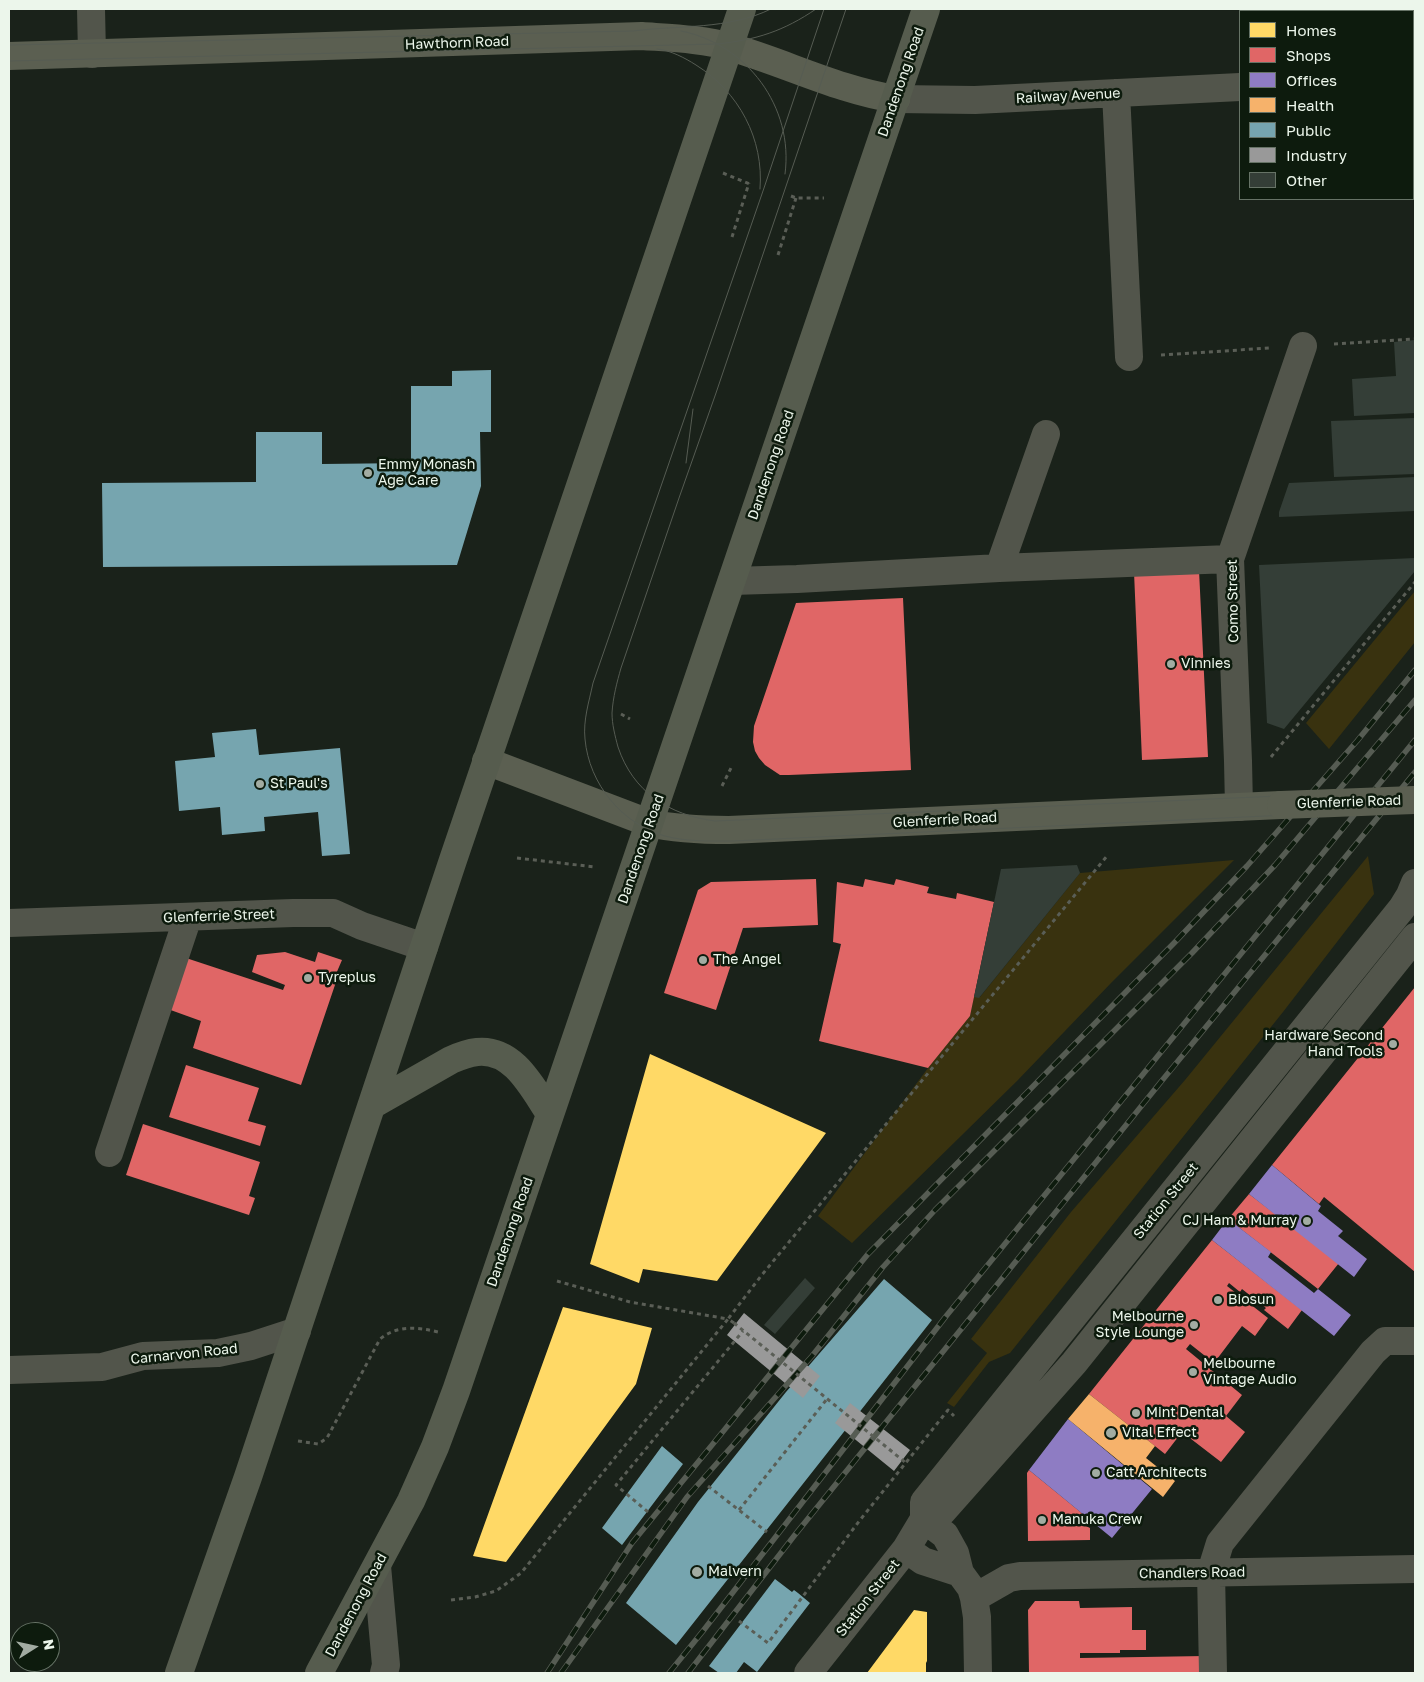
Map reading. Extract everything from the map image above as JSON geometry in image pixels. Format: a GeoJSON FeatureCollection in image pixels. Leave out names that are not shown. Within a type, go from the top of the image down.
{"type":"FeatureCollection","features":[{"type":"Feature","properties":{"kind":"highway"},"geometry":{"type":"LineString","coordinates":[[179,1673],[216,1572],[486,761],[742,9]]}},
{"type":"Feature","properties":{"kind":"highway","name":"Dandenong Road"},"geometry":{"type":"LineString","coordinates":[[319,1673],[411,1501],[435,1447],[462,1373],[926,9]]}},
{"type":"Feature","properties":{"kind":"highway"},"geometry":{"type":"LineString","coordinates":[[372,1105],[452,1060],[471,1053],[488,1052],[502,1057],[524,1074],[550,1114]]}},
{"type":"Feature","properties":{"kind":"main road","name":"Hawthorn Road"},"geometry":{"type":"LineString","coordinates":[[9,56],[642,36],[729,46],[854,90],[896,99]]}},
{"type":"Feature","properties":{"kind":"main road","name":"Glenferrie Road"},"geometry":{"type":"LineString","coordinates":[[486,761],[649,824],[674,829],[696,830],[1415,800]]}},
{"type":"Feature","properties":{"kind":"street"},"geometry":{"type":"LineString","coordinates":[[91,9],[92,54]]}},
{"type":"Feature","properties":{"kind":"street"},"geometry":{"type":"LineString","coordinates":[[729,46],[730,9]]}},
{"type":"Feature","properties":{"kind":"street","name":"Railway Avenue"},"geometry":{"type":"LineString","coordinates":[[896,99],[975,100],[1239,87]]}},
{"type":"Feature","properties":{"kind":"street"},"geometry":{"type":"LineString","coordinates":[[1116,93],[1129,357]]}},
{"type":"Feature","properties":{"kind":"street","name":"Como Street"},"geometry":{"type":"LineString","coordinates":[[1239,807],[1230,560],[1303,346]]}},
{"type":"Feature","properties":{"kind":"street"},"geometry":{"type":"LineString","coordinates":[[999,568],[1046,434]]}},
{"type":"Feature","properties":{"kind":"street"},"geometry":{"type":"LineString","coordinates":[[732,581],[999,568],[1230,560]]}},
{"type":"Feature","properties":{"kind":"street","name":"Station Street"},"geometry":{"type":"LineString","coordinates":[[808,1673],[906,1550],[924,1519],[924,1502],[1402,908],[1410,896],[1415,883]]}},
{"type":"Feature","properties":{"kind":"street","name":"Glenferrie Street"},"geometry":{"type":"LineString","coordinates":[[9,923],[333,913],[362,926],[424,947]]}},
{"type":"Feature","properties":{"kind":"street"},"geometry":{"type":"LineString","coordinates":[[109,1153],[188,917]]}},
{"type":"Feature","properties":{"kind":"street"},"geometry":{"type":"LineString","coordinates":[[924,1519],[942,1512],[1074,1363],[1415,937]]}},
{"type":"Feature","properties":{"kind":"street"},"geometry":{"type":"LineString","coordinates":[[1245,1102],[1269,1120]]}},
{"type":"Feature","properties":{"kind":"street","name":"Carnarvon Road"},"geometry":{"type":"LineString","coordinates":[[9,1370],[102,1367],[143,1356],[218,1353],[251,1346],[297,1331]]}},
{"type":"Feature","properties":{"kind":"street"},"geometry":{"type":"LineString","coordinates":[[1213,1673],[1211,1572],[1220,1543],[1373,1352],[1385,1341],[1415,1341]]}},
{"type":"Feature","properties":{"kind":"street"},"geometry":{"type":"LineString","coordinates":[[924,1519],[945,1535],[955,1553],[960,1573],[971,1588],[977,1617],[978,1673]]}},
{"type":"Feature","properties":{"kind":"street"},"geometry":{"type":"LineString","coordinates":[[906,1550],[923,1561],[960,1573]]}},
{"type":"Feature","properties":{"kind":"street"},"geometry":{"type":"LineString","coordinates":[[377,1566],[386,1665],[384,1673]]}},
{"type":"Feature","properties":{"kind":"street","name":"Chandlers Road"},"geometry":{"type":"LineString","coordinates":[[974,1598],[1009,1578],[1020,1576],[1415,1569]]}},
{"type":"Feature","properties":{"kind":"path"},"geometry":{"type":"LineString","coordinates":[[723,173],[750,184],[732,238]]}},
{"type":"Feature","properties":{"kind":"path"},"geometry":{"type":"LineString","coordinates":[[790,196],[796,198],[824,198]]}},
{"type":"Feature","properties":{"kind":"path"},"geometry":{"type":"LineString","coordinates":[[778,255],[796,198]]}},
{"type":"Feature","properties":{"kind":"path"},"geometry":{"type":"LineString","coordinates":[[1268,760],[1415,582]]}},
{"type":"Feature","properties":{"kind":"path"},"geometry":{"type":"LineString","coordinates":[[621,714],[630,719]]}},
{"type":"Feature","properties":{"kind":"path"},"geometry":{"type":"LineString","coordinates":[[722,786],[731,768]]}},
{"type":"Feature","properties":{"kind":"path"},"geometry":{"type":"LineString","coordinates":[[450,1600],[476,1597],[496,1591],[520,1573],[1107,856]]}},
{"type":"Feature","properties":{"kind":"path"},"geometry":{"type":"LineString","coordinates":[[517,858],[595,868]]}},
{"type":"Feature","properties":{"kind":"path"},"geometry":{"type":"LineString","coordinates":[[557,1281],[630,1302],[728,1319],[906,1463]]}},
{"type":"Feature","properties":{"kind":"path"},"geometry":{"type":"LineString","coordinates":[[298,1441],[318,1444],[327,1438],[380,1339],[386,1334],[395,1330],[417,1327],[438,1332]]}},
{"type":"Feature","properties":{"kind":"path"},"geometry":{"type":"LineString","coordinates":[[648,1512],[616,1485],[743,1330]]}},
{"type":"Feature","properties":{"kind":"path"},"geometry":{"type":"LineString","coordinates":[[739,1510],[827,1399]]}},
{"type":"Feature","properties":{"kind":"path"},"geometry":{"type":"LineString","coordinates":[[739,1621],[768,1643],[860,1520],[948,1410],[960,1421]]}},
{"type":"Feature","properties":{"kind":"path"},"geometry":{"type":"LineString","coordinates":[[708,1486],[766,1532]]}},
{"type":"Feature","properties":{"kind":"shaded area"},"geometry":{"type":"Polygon","coordinates":[[[1415,591],[1415,642],[1329,749],[1306,723],[1415,591]]]}},
{"type":"Feature","properties":{"kind":"shaded area"},"geometry":{"type":"Polygon","coordinates":[[[1368,856],[1374,894],[1283,1012],[1010,1353],[989,1362],[954,1407],[947,1403],[987,1353],[971,1339],[1071,1212],[1185,1080],[1368,856]]]}},
{"type":"Feature","properties":{"kind":"shaded area"},"geometry":{"type":"Polygon","coordinates":[[[1234,860],[1112,982],[1017,1081],[852,1243],[818,1216],[928,1068],[970,1016],[974,997],[980,997],[1080,873],[1234,860]]]}},
{"type":"Feature","properties":{"kind":"building: Homes"},"geometry":{"type":"Polygon","coordinates":[[[650,1054],[826,1133],[717,1281],[643,1269],[639,1283],[590,1264],[650,1054]]]}},
{"type":"Feature","properties":{"kind":"building: Homes"},"geometry":{"type":"Polygon","coordinates":[[[563,1307],[652,1328],[636,1384],[506,1562],[473,1556],[563,1307]]]}},
{"type":"Feature","properties":{"kind":"building: Homes"},"geometry":{"type":"Polygon","coordinates":[[[914,1610],[927,1612],[926,1673],[867,1673],[914,1610]]]}},
{"type":"Feature","properties":{"kind":"building: Shops","name":"Vinnies"},"geometry":{"type":"Polygon","coordinates":[[[1199,570],[1208,757],[1142,760],[1134,572],[1199,570]]]}},
{"type":"Feature","properties":{"kind":"building: Shops"},"geometry":{"type":"Polygon","coordinates":[[[903,598],[911,770],[780,775],[765,765],[755,751],[753,742],[754,726],[796,603],[903,598]]]}},
{"type":"Feature","properties":{"kind":"building: Shops","name":"The Angel"},"geometry":{"type":"Polygon","coordinates":[[[816,879],[818,925],[743,928],[716,1010],[664,993],[698,890],[711,882],[816,879]]]}},
{"type":"Feature","properties":{"kind":"building: Shops"},"geometry":{"type":"Polygon","coordinates":[[[865,879],[894,885],[896,879],[929,887],[927,893],[956,899],[957,893],[994,902],[970,1016],[928,1068],[819,1041],[841,944],[833,942],[837,882],[863,887],[865,879]]]}},
{"type":"Feature","properties":{"kind":"building: Shops"},"geometry":{"type":"Polygon","coordinates":[[[285,952],[315,962],[318,952],[342,960],[333,981],[336,982],[301,1085],[193,1048],[201,1021],[165,1008],[183,957],[283,990],[285,985],[252,972],[257,955],[285,952]]]}},
{"type":"Feature","properties":{"kind":"building: Shops"},"geometry":{"type":"Polygon","coordinates":[[[1415,987],[1415,1272],[1324,1197],[1319,1204],[1272,1165],[1415,987]]]}},
{"type":"Feature","properties":{"kind":"building: Shops"},"geometry":{"type":"Polygon","coordinates":[[[186,1065],[259,1088],[248,1121],[266,1126],[260,1146],[169,1117],[186,1065]]]}},
{"type":"Feature","properties":{"kind":"building: Shops"},"geometry":{"type":"Polygon","coordinates":[[[143,1124],[260,1162],[249,1196],[255,1198],[249,1215],[126,1175],[143,1124]]]}},
{"type":"Feature","properties":{"kind":"building: Shops"},"geometry":{"type":"Polygon","coordinates":[[[1249,1194],[1339,1263],[1318,1289],[1228,1219],[1249,1194]]]}},
{"type":"Feature","properties":{"kind":"building: Shops"},"geometry":{"type":"Polygon","coordinates":[[[1212,1240],[1302,1310],[1288,1329],[1242,1289],[1240,1292],[1229,1283],[1227,1286],[1268,1318],[1255,1336],[1242,1326],[1214,1363],[1190,1344],[1186,1349],[1242,1395],[1226,1416],[1245,1432],[1221,1462],[1182,1432],[1165,1454],[1089,1394],[1212,1240]]]}},
{"type":"Feature","properties":{"kind":"building: Shops"},"geometry":{"type":"Polygon","coordinates":[[[1029,1470],[1089,1519],[1084,1525],[1090,1528],[1090,1540],[1028,1541],[1027,1473],[1029,1470]]]}},
{"type":"Feature","properties":{"kind":"building: Shops"},"geometry":{"type":"Polygon","coordinates":[[[1035,1601],[1079,1601],[1080,1608],[1132,1607],[1132,1630],[1146,1630],[1146,1650],[1120,1650],[1120,1653],[1080,1653],[1080,1658],[1205,1656],[1205,1673],[1029,1673],[1028,1610],[1035,1601]]]}},
{"type":"Feature","properties":{"kind":"building: Offices","name":"CJ Ham & Murray"},"geometry":{"type":"Polygon","coordinates":[[[1272,1165],[1321,1206],[1318,1211],[1343,1231],[1338,1236],[1367,1259],[1354,1277],[1249,1194],[1272,1165]]]}},
{"type":"Feature","properties":{"kind":"building: Offices"},"geometry":{"type":"Polygon","coordinates":[[[1228,1219],[1271,1252],[1268,1257],[1314,1293],[1318,1289],[1351,1315],[1334,1336],[1212,1240],[1228,1219]]]}},
{"type":"Feature","properties":{"kind":"building: Offices","name":"Catt Architects"},"geometry":{"type":"Polygon","coordinates":[[[1068,1419],[1152,1489],[1112,1538],[1029,1470],[1068,1419]]]}},
{"type":"Feature","properties":{"kind":"building: Health","name":"Vital Effect"},"geometry":{"type":"Polygon","coordinates":[[[1089,1394],[1155,1446],[1146,1458],[1175,1481],[1163,1497],[1068,1419],[1089,1394]]]}},
{"type":"Feature","properties":{"kind":"building: Public","name":"Emmy Monash Age Care"},"geometry":{"type":"Polygon","coordinates":[[[491,370],[491,432],[480,432],[481,486],[457,565],[103,567],[102,483],[256,482],[256,432],[322,432],[322,464],[411,463],[411,386],[452,386],[452,371],[491,370]]]}},
{"type":"Feature","properties":{"kind":"building: Public","name":"St Paul's"},"geometry":{"type":"Polygon","coordinates":[[[256,729],[259,755],[340,748],[350,854],[322,856],[318,812],[264,817],[265,831],[222,835],[220,807],[179,811],[175,761],[215,757],[212,733],[256,729]]]}},
{"type":"Feature","properties":{"kind":"building: Public"},"geometry":{"type":"Polygon","coordinates":[[[884,1279],[932,1320],[676,1645],[626,1603],[698,1502],[786,1392],[884,1279]]]}},
{"type":"Feature","properties":{"kind":"building: Public"},"geometry":{"type":"Polygon","coordinates":[[[662,1446],[683,1464],[622,1545],[602,1528],[662,1446]]]}},
{"type":"Feature","properties":{"kind":"building: Public"},"geometry":{"type":"Polygon","coordinates":[[[775,1579],[792,1592],[794,1590],[810,1603],[757,1672],[744,1662],[736,1673],[719,1673],[709,1666],[775,1579]]]}},
{"type":"Feature","properties":{"kind":"building: Industry"},"geometry":{"type":"Polygon","coordinates":[[[744,1313],[820,1376],[803,1398],[727,1335],[744,1313]]]}},
{"type":"Feature","properties":{"kind":"building: Industry"},"geometry":{"type":"Polygon","coordinates":[[[850,1403],[910,1450],[894,1471],[835,1423],[850,1403]]]}},
{"type":"Feature","properties":{"kind":"building: Other"},"geometry":{"type":"Polygon","coordinates":[[[1415,340],[1415,413],[1354,416],[1352,379],[1396,376],[1394,342],[1415,340]]]}},
{"type":"Feature","properties":{"kind":"building: Other"},"geometry":{"type":"Polygon","coordinates":[[[1415,418],[1415,474],[1334,477],[1331,421],[1415,418]]]}},
{"type":"Feature","properties":{"kind":"building: Other"},"geometry":{"type":"Polygon","coordinates":[[[1415,477],[1415,511],[1279,517],[1289,483],[1415,477]]]}},
{"type":"Feature","properties":{"kind":"building: Other"},"geometry":{"type":"Polygon","coordinates":[[[1415,558],[1415,571],[1284,729],[1267,723],[1259,565],[1415,558]]]}},
{"type":"Feature","properties":{"kind":"building: Other"},"geometry":{"type":"Polygon","coordinates":[[[1077,865],[1080,873],[979,998],[974,997],[1001,869],[1077,865]]]}},
{"type":"Feature","properties":{"kind":"building: Other"},"geometry":{"type":"Polygon","coordinates":[[[805,1278],[815,1288],[775,1334],[764,1325],[805,1278]]]}},
{"type":"Feature","properties":{"kind":"tram line"},"geometry":{"type":"LineString","coordinates":[[9,45],[633,31],[721,24],[755,16],[771,9]]}},
{"type":"Feature","properties":{"kind":"tram line"},"geometry":{"type":"LineString","coordinates":[[9,61],[717,44],[757,37],[781,29],[816,9]]}},
{"type":"Feature","properties":{"kind":"tram line"},"geometry":{"type":"LineString","coordinates":[[824,9],[593,683],[586,718],[585,739],[593,771],[610,800],[622,812],[649,830],[673,838],[708,841],[1415,809]]}},
{"type":"Feature","properties":{"kind":"tram line"},"geometry":{"type":"LineString","coordinates":[[846,9],[615,690],[612,713],[615,734],[618,747],[633,777],[643,789],[668,807],[698,818],[715,821],[1415,790]]}},
{"type":"Feature","properties":{"kind":"tram line"},"geometry":{"type":"LineString","coordinates":[[681,31],[705,38],[726,49],[745,64],[761,82],[773,103],[782,125],[786,149],[785,174]]}},
{"type":"Feature","properties":{"kind":"tram line"},"geometry":{"type":"LineString","coordinates":[[657,49],[682,57],[696,65],[725,89],[736,103],[746,118],[758,152],[760,189]]}},
{"type":"Feature","properties":{"kind":"tram line"},"geometry":{"type":"LineString","coordinates":[[686,463],[693,409]]}},
{"type":"Feature","properties":{"kind":"railway"},"geometry":{"type":"LineString","coordinates":[[547,1673],[632,1543],[868,1254],[1177,940],[1247,866],[1357,741],[1415,670]]}},
{"type":"Feature","properties":{"kind":"railway"},"geometry":{"type":"LineString","coordinates":[[561,1673],[687,1497],[812,1356],[883,1267],[935,1210],[1192,953],[1275,865],[1415,700]]}},
{"type":"Feature","properties":{"kind":"railway"},"geometry":{"type":"LineString","coordinates":[[669,1673],[947,1315],[1415,740]]}},
{"type":"Feature","properties":{"kind":"railway"},"geometry":{"type":"LineString","coordinates":[[688,1673],[794,1536],[1160,1083],[1415,772]]}},
{"type":"Feature","properties":{"kind":"place","name":"Emmy Monash Age Care"},"geometry":{"type":"Point","coordinates":[368,473]}},
{"type":"Feature","properties":{"kind":"place","name":"Vinnies"},"geometry":{"type":"Point","coordinates":[1171,664]}},
{"type":"Feature","properties":{"kind":"place","name":"St Paul's"},"geometry":{"type":"Point","coordinates":[260,784]}},
{"type":"Feature","properties":{"kind":"place","name":"The Angel"},"geometry":{"type":"Point","coordinates":[703,960]}},
{"type":"Feature","properties":{"kind":"place","name":"Tyreplus"},"geometry":{"type":"Point","coordinates":[308,978]}},
{"type":"Feature","properties":{"kind":"place","name":"Hardware Second Hand Tools"},"geometry":{"type":"Point","coordinates":[1393,1044]}},
{"type":"Feature","properties":{"kind":"place","name":"CJ Ham & Murray"},"geometry":{"type":"Point","coordinates":[1307,1221]}},
{"type":"Feature","properties":{"kind":"place","name":"Biosun"},"geometry":{"type":"Point","coordinates":[1218,1300]}},
{"type":"Feature","properties":{"kind":"place","name":"Melbourne Style Lounge"},"geometry":{"type":"Point","coordinates":[1194,1325]}},
{"type":"Feature","properties":{"kind":"place","name":"Melbourne Vintage Audio"},"geometry":{"type":"Point","coordinates":[1193,1372]}},
{"type":"Feature","properties":{"kind":"place","name":"Mint Dental"},"geometry":{"type":"Point","coordinates":[1136,1413]}},
{"type":"Feature","properties":{"kind":"place","name":"Vital Effect"},"geometry":{"type":"Point","coordinates":[1111,1433]}},
{"type":"Feature","properties":{"kind":"place","name":"Catt Architects"},"geometry":{"type":"Point","coordinates":[1096,1473]}},
{"type":"Feature","properties":{"kind":"place","name":"Manuka Crew"},"geometry":{"type":"Point","coordinates":[1042,1520]}},
{"type":"Feature","properties":{"kind":"place","name":"Malvern"},"geometry":{"type":"Point","coordinates":[697,1572]}}]}
